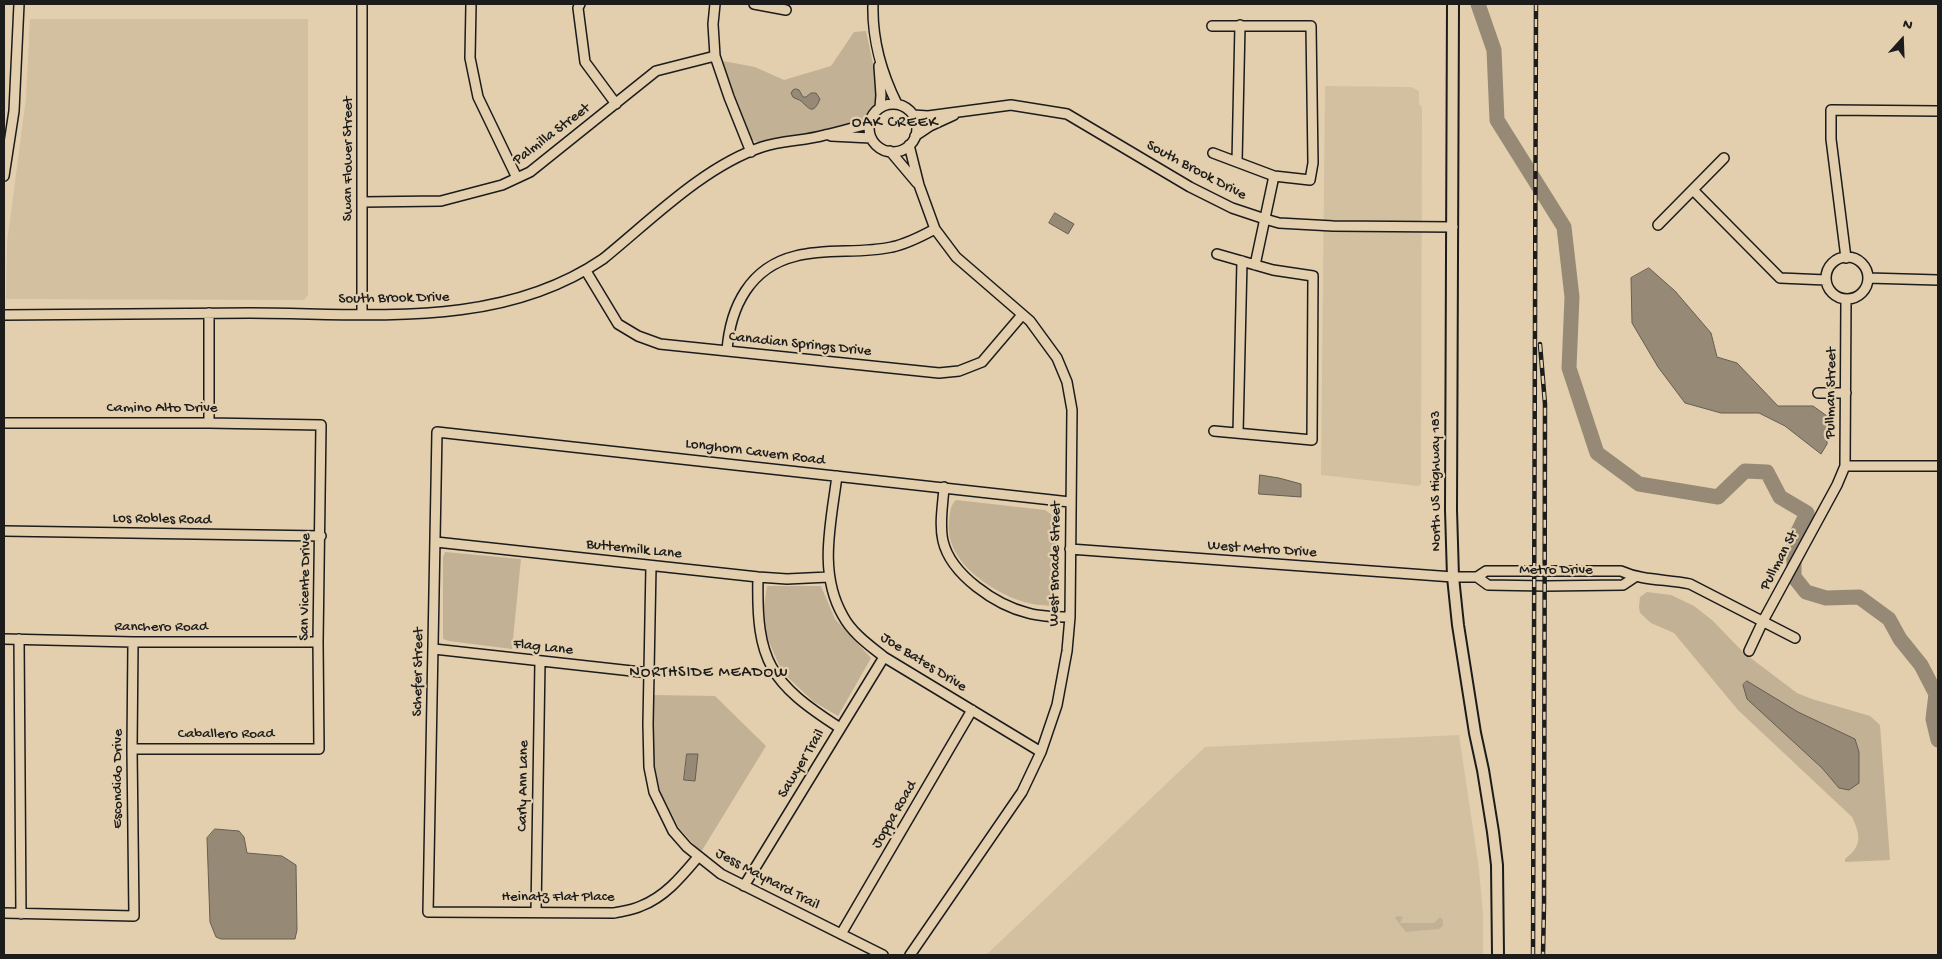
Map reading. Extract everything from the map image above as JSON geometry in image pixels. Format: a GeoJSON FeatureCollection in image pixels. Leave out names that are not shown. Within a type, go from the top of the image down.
{"type":"FeatureCollection","features":[{"type":"Feature","properties":{"kind":"main road","name":"North US Highway 183"},"geometry":{"type":"LineString","coordinates":[[1454,4],[1451,518],[1453,578],[1465,678],[1493,832],[1499,897],[1498,955]]}},
{"type":"Feature","properties":{"kind":"street"},"geometry":{"type":"LineString","coordinates":[[4,176],[14,111],[19,4]]}},
{"type":"Feature","properties":{"kind":"street","name":"Swan Flower Street"},"geometry":{"type":"LineString","coordinates":[[362,4],[362,314]]}},
{"type":"Feature","properties":{"kind":"street"},"geometry":{"type":"LineString","coordinates":[[471,4],[470,58],[478,97],[517,178]]}},
{"type":"Feature","properties":{"kind":"street"},"geometry":{"type":"LineString","coordinates":[[580,4],[578,8],[585,62],[616,104]]}},
{"type":"Feature","properties":{"kind":"street"},"geometry":{"type":"LineString","coordinates":[[715,4],[713,24],[715,56],[751,152]]}},
{"type":"Feature","properties":{"kind":"street"},"geometry":{"type":"LineString","coordinates":[[754,4],[786,10]]}},
{"type":"Feature","properties":{"kind":"street"},"geometry":{"type":"LineString","coordinates":[[873,4],[875,37],[878,51],[891,93],[897,104]]}},
{"type":"Feature","properties":{"kind":"street"},"geometry":{"type":"LineString","coordinates":[[1237,162],[1240,25]]}},
{"type":"Feature","properties":{"kind":"street"},"geometry":{"type":"LineString","coordinates":[[1212,26],[1311,26],[1313,163],[1310,180],[1274,176],[1213,153]]}},
{"type":"Feature","properties":{"kind":"street"},"geometry":{"type":"LineString","coordinates":[[878,51],[880,108]]}},
{"type":"Feature","properties":{"kind":"street","name":"Palmilla Street"},"geometry":{"type":"LineString","coordinates":[[363,202],[441,201],[502,185],[530,172],[656,71],[715,56]]}},
{"type":"Feature","properties":{"kind":"street"},"geometry":{"type":"LineString","coordinates":[[897,104],[906,108],[913,115],[916,122],[915,136],[909,145],[897,151],[890,151],[876,144],[871,138],[870,124],[871,118],[880,108],[897,104]]}},
{"type":"Feature","properties":{"kind":"street","name":"South Brook Drive"},"geometry":{"type":"LineString","coordinates":[[913,115],[928,116],[1011,105],[1066,114],[1190,187],[1232,208],[1265,220],[1279,223],[1333,226],[1452,228]]}},
{"type":"Feature","properties":{"kind":"street","name":"South Brook Drive"},"geometry":{"type":"LineString","coordinates":[[915,136],[930,126],[966,110]]}},
{"type":"Feature","properties":{"kind":"street"},"geometry":{"type":"LineString","coordinates":[[1846,258],[1831,139],[1832,110],[1938,111]]}},
{"type":"Feature","properties":{"kind":"street","name":"South Brook Drive"},"geometry":{"type":"LineString","coordinates":[[4,315],[209,313],[434,314],[475,309],[527,297],[586,271],[604,259],[708,173],[751,152],[762,147],[826,135],[870,124]]}},
{"type":"Feature","properties":{"kind":"street","name":"South Brook Drive"},"geometry":{"type":"LineString","coordinates":[[826,135],[871,138]]}},
{"type":"Feature","properties":{"kind":"street","name":"West Broade Street"},"geometry":{"type":"LineString","coordinates":[[909,145],[919,185],[935,229],[956,257],[1030,321],[1057,358],[1066,382],[1072,410],[1070,617],[1068,651],[1057,705],[1041,752],[1022,792],[910,955]]}},
{"type":"Feature","properties":{"kind":"street","name":"West Broade Street"},"geometry":{"type":"LineString","coordinates":[[890,151],[919,185]]}},
{"type":"Feature","properties":{"kind":"street"},"geometry":{"type":"LineString","coordinates":[[1658,225],[1724,158]]}},
{"type":"Feature","properties":{"kind":"street"},"geometry":{"type":"LineString","coordinates":[[1255,264],[1274,176]]}},
{"type":"Feature","properties":{"kind":"street"},"geometry":{"type":"LineString","coordinates":[[1693,190],[1780,278],[1826,280]]}},
{"type":"Feature","properties":{"kind":"street"},"geometry":{"type":"LineString","coordinates":[[727,351],[730,324],[744,290],[767,268],[796,256],[892,247],[935,229]]}},
{"type":"Feature","properties":{"kind":"street"},"geometry":{"type":"LineString","coordinates":[[1214,431],[1312,440],[1313,276],[1273,270],[1217,254]]}},
{"type":"Feature","properties":{"kind":"street"},"geometry":{"type":"LineString","coordinates":[[1846,258],[1859,262],[1864,267],[1868,278],[1862,293],[1856,297],[1846,299],[1836,296],[1831,292],[1826,280],[1829,267],[1839,259],[1846,258]]}},
{"type":"Feature","properties":{"kind":"street"},"geometry":{"type":"LineString","coordinates":[[1238,433],[1242,261]]}},
{"type":"Feature","properties":{"kind":"street","name":"Canadian Springs Drive"},"geometry":{"type":"LineString","coordinates":[[586,271],[618,324],[638,336],[660,344],[939,373],[958,371],[982,362],[1022,315]]}},
{"type":"Feature","properties":{"kind":"street"},"geometry":{"type":"LineString","coordinates":[[1868,278],[1938,280]]}},
{"type":"Feature","properties":{"kind":"street","name":"Pullman Street"},"geometry":{"type":"LineString","coordinates":[[1837,485],[1845,466],[1846,299]]}},
{"type":"Feature","properties":{"kind":"street"},"geometry":{"type":"LineString","coordinates":[[209,313],[209,423]]}},
{"type":"Feature","properties":{"kind":"street"},"geometry":{"type":"LineString","coordinates":[[1818,393],[1846,393]]}},
{"type":"Feature","properties":{"kind":"street","name":"Camino Alto Drive"},"geometry":{"type":"LineString","coordinates":[[4,423],[321,425]]}},
{"type":"Feature","properties":{"kind":"street","name":"San Vicente Drive"},"geometry":{"type":"LineString","coordinates":[[320,749],[318,642],[321,425]]}},
{"type":"Feature","properties":{"kind":"street","name":"Longhorn Cavern Road"},"geometry":{"type":"LineString","coordinates":[[437,432],[1070,502]]}},
{"type":"Feature","properties":{"kind":"street","name":"Schefer Street"},"geometry":{"type":"LineString","coordinates":[[428,912],[437,432]]}},
{"type":"Feature","properties":{"kind":"street"},"geometry":{"type":"LineString","coordinates":[[1845,466],[1938,466]]}},
{"type":"Feature","properties":{"kind":"street","name":"Joe Bates Drive"},"geometry":{"type":"LineString","coordinates":[[837,476],[827,557],[829,577],[835,600],[843,618],[865,642],[884,657],[1041,752]]}},
{"type":"Feature","properties":{"kind":"street","name":"Pullman St"},"geometry":{"type":"LineString","coordinates":[[1749,651],[1763,621],[1837,485]]}},
{"type":"Feature","properties":{"kind":"street"},"geometry":{"type":"LineString","coordinates":[[944,487],[941,521],[943,541],[949,556],[965,576],[1010,607],[1029,614],[1048,617],[1070,617]]}},
{"type":"Feature","properties":{"kind":"street","name":"Los Robles Road"},"geometry":{"type":"LineString","coordinates":[[4,532],[320,536]]}},
{"type":"Feature","properties":{"kind":"street","name":"Buttermilk Lane"},"geometry":{"type":"LineString","coordinates":[[436,542],[787,580],[829,577]]}},
{"type":"Feature","properties":{"kind":"street","name":"West Metro Drive"},"geometry":{"type":"LineString","coordinates":[[1070,550],[1453,578]]}},
{"type":"Feature","properties":{"kind":"street","name":"Jess Maynard Trail"},"geometry":{"type":"LineString","coordinates":[[651,566],[648,744],[654,792],[673,831],[698,857],[720,874],[883,955]]}},
{"type":"Feature","properties":{"kind":"street","name":"Metro Drive"},"geometry":{"type":"LineString","coordinates":[[1453,578],[1477,577],[1486,570],[1621,572],[1634,578],[1676,581],[1690,584],[1795,638]]}},
{"type":"Feature","properties":{"kind":"street"},"geometry":{"type":"LineString","coordinates":[[758,577],[757,608],[759,631],[764,651],[771,667],[784,685],[798,699],[840,728]]}},
{"type":"Feature","properties":{"kind":"street","name":"Metro Drive"},"geometry":{"type":"LineString","coordinates":[[1477,577],[1488,585],[1546,586],[1623,585],[1634,578]]}},
{"type":"Feature","properties":{"kind":"street","name":"Ranchero Road"},"geometry":{"type":"LineString","coordinates":[[4,639],[133,642],[318,642]]}},
{"type":"Feature","properties":{"kind":"street"},"geometry":{"type":"LineString","coordinates":[[4,913],[20,914],[20,639]]}},
{"type":"Feature","properties":{"kind":"street","name":"Escondido Drive"},"geometry":{"type":"LineString","coordinates":[[20,914],[134,916],[133,642]]}},
{"type":"Feature","properties":{"kind":"street","name":"Flag Lane"},"geometry":{"type":"LineString","coordinates":[[434,649],[650,673]]}},
{"type":"Feature","properties":{"kind":"street","name":"Sawyer Trail"},"geometry":{"type":"LineString","coordinates":[[744,886],[884,657]]}},
{"type":"Feature","properties":{"kind":"street","name":"Carly Ann Lane"},"geometry":{"type":"LineString","coordinates":[[536,912],[540,661]]}},
{"type":"Feature","properties":{"kind":"street","name":"Joppa Road"},"geometry":{"type":"LineString","coordinates":[[841,934],[972,710]]}},
{"type":"Feature","properties":{"kind":"street","name":"Caballero Road"},"geometry":{"type":"LineString","coordinates":[[132,749],[320,749]]}},
{"type":"Feature","properties":{"kind":"street","name":"Heinatz Flat Place"},"geometry":{"type":"LineString","coordinates":[[428,912],[614,913],[642,906],[663,893],[675,883],[698,857]]}},
{"type":"Feature","properties":{"kind":"shaded area"},"geometry":{"type":"Polygon","coordinates":[[[30,19],[308,19],[308,295],[304,300],[6,299],[7,243],[26,98],[30,19]]]}},
{"type":"Feature","properties":{"kind":"shaded area"},"geometry":{"type":"Polygon","coordinates":[[[866,31],[879,91],[877,105],[867,117],[860,123],[760,143],[752,140],[727,77],[723,61],[755,67],[784,80],[831,66],[854,32],[866,31]]]}},
{"type":"Feature","properties":{"kind":"shaded area"},"geometry":{"type":"Polygon","coordinates":[[[1325,86],[1411,87],[1419,91],[1419,104],[1422,107],[1421,483],[1419,486],[1321,475],[1325,86]]]}},
{"type":"Feature","properties":{"kind":"shaded area"},"geometry":{"type":"Polygon","coordinates":[[[796,89],[799,90],[803,97],[816,93],[820,99],[818,104],[813,109],[809,108],[793,97],[791,93],[796,89]]]}},
{"type":"Feature","properties":{"kind":"shaded area"},"geometry":{"type":"Polygon","coordinates":[[[1055,213],[1074,224],[1068,234],[1049,223],[1055,213]]]}},
{"type":"Feature","properties":{"kind":"shaded area"},"geometry":{"type":"Polygon","coordinates":[[[1649,268],[1675,291],[1711,333],[1717,357],[1737,363],[1778,406],[1813,406],[1827,416],[1827,444],[1821,454],[1785,426],[1759,413],[1721,413],[1685,403],[1658,367],[1632,323],[1631,278],[1649,268]]]}},
{"type":"Feature","properties":{"kind":"shaded area"},"geometry":{"type":"Polygon","coordinates":[[[1260,475],[1301,484],[1301,497],[1259,494],[1260,475]]]}},
{"type":"Feature","properties":{"kind":"shaded area"},"geometry":{"type":"Polygon","coordinates":[[[956,500],[1045,510],[1056,518],[1055,599],[1052,606],[1036,605],[1009,596],[983,581],[961,561],[949,535],[950,513],[956,500]]]}},
{"type":"Feature","properties":{"kind":"shaded area"},"geometry":{"type":"Polygon","coordinates":[[[445,552],[521,559],[512,649],[443,639],[443,557],[445,552]]]}},
{"type":"Feature","properties":{"kind":"shaded area"},"geometry":{"type":"Polygon","coordinates":[[[767,586],[821,586],[835,619],[871,658],[838,716],[814,702],[782,672],[766,635],[764,606],[767,586]]]}},
{"type":"Feature","properties":{"kind":"shaded area"},"geometry":{"type":"Polygon","coordinates":[[[1647,592],[1671,595],[1694,606],[1712,620],[1744,653],[1797,693],[1870,716],[1880,725],[1890,860],[1845,862],[1845,859],[1855,850],[1858,840],[1857,830],[1852,817],[1738,710],[1674,633],[1651,623],[1640,613],[1640,597],[1647,592]]]}},
{"type":"Feature","properties":{"kind":"shaded area"},"geometry":{"type":"Polygon","coordinates":[[[1747,681],[1798,712],[1855,739],[1859,752],[1859,783],[1849,790],[1839,788],[1822,768],[1747,699],[1743,685],[1747,681]]]}},
{"type":"Feature","properties":{"kind":"shaded area"},"geometry":{"type":"Polygon","coordinates":[[[654,695],[715,696],[766,746],[701,852],[679,828],[659,789],[653,754],[654,695]]]}},
{"type":"Feature","properties":{"kind":"shaded area"},"geometry":{"type":"Polygon","coordinates":[[[1459,735],[1479,869],[1483,914],[1483,955],[986,955],[1205,747],[1459,735]]]}},
{"type":"Feature","properties":{"kind":"shaded area"},"geometry":{"type":"Polygon","coordinates":[[[687,754],[698,754],[695,781],[684,780],[687,754]]]}},
{"type":"Feature","properties":{"kind":"shaded area"},"geometry":{"type":"Polygon","coordinates":[[[215,829],[239,831],[244,837],[247,853],[282,856],[296,865],[297,930],[295,939],[221,939],[216,937],[210,922],[207,838],[215,829]]]}},
{"type":"Feature","properties":{"kind":"shaded area"},"geometry":{"type":"Polygon","coordinates":[[[1397,916],[1403,917],[1400,923],[1434,923],[1440,917],[1443,920],[1443,926],[1439,929],[1406,932],[1395,918],[1397,916]]]}},
{"type":"Feature","properties":{"kind":"waterway"},"geometry":{"type":"LineString","coordinates":[[1478,4],[1494,50],[1497,120],[1564,227],[1572,297],[1569,368],[1597,453],[1639,484],[1718,497],[1745,471],[1767,472],[1780,497],[1807,513],[1794,540],[1794,577],[1806,592],[1826,598],[1859,597],[1889,619],[1900,639],[1921,665],[1936,694],[1933,719],[1938,740]]}},
{"type":"Feature","properties":{"kind":"railway"},"geometry":{"type":"LineString","coordinates":[[1533,955],[1536,4]]}},
{"type":"Feature","properties":{"kind":"railway"},"geometry":{"type":"LineString","coordinates":[[1540,344],[1545,404],[1543,955]]}},
{"type":"Feature","properties":{"kind":"district","name":"OAK CREEK"},"geometry":{"type":"Point","coordinates":[895,124]}},
{"type":"Feature","properties":{"kind":"district","name":"NORTHSIDE MEADOW"},"geometry":{"type":"Point","coordinates":[709,674]}}]}
